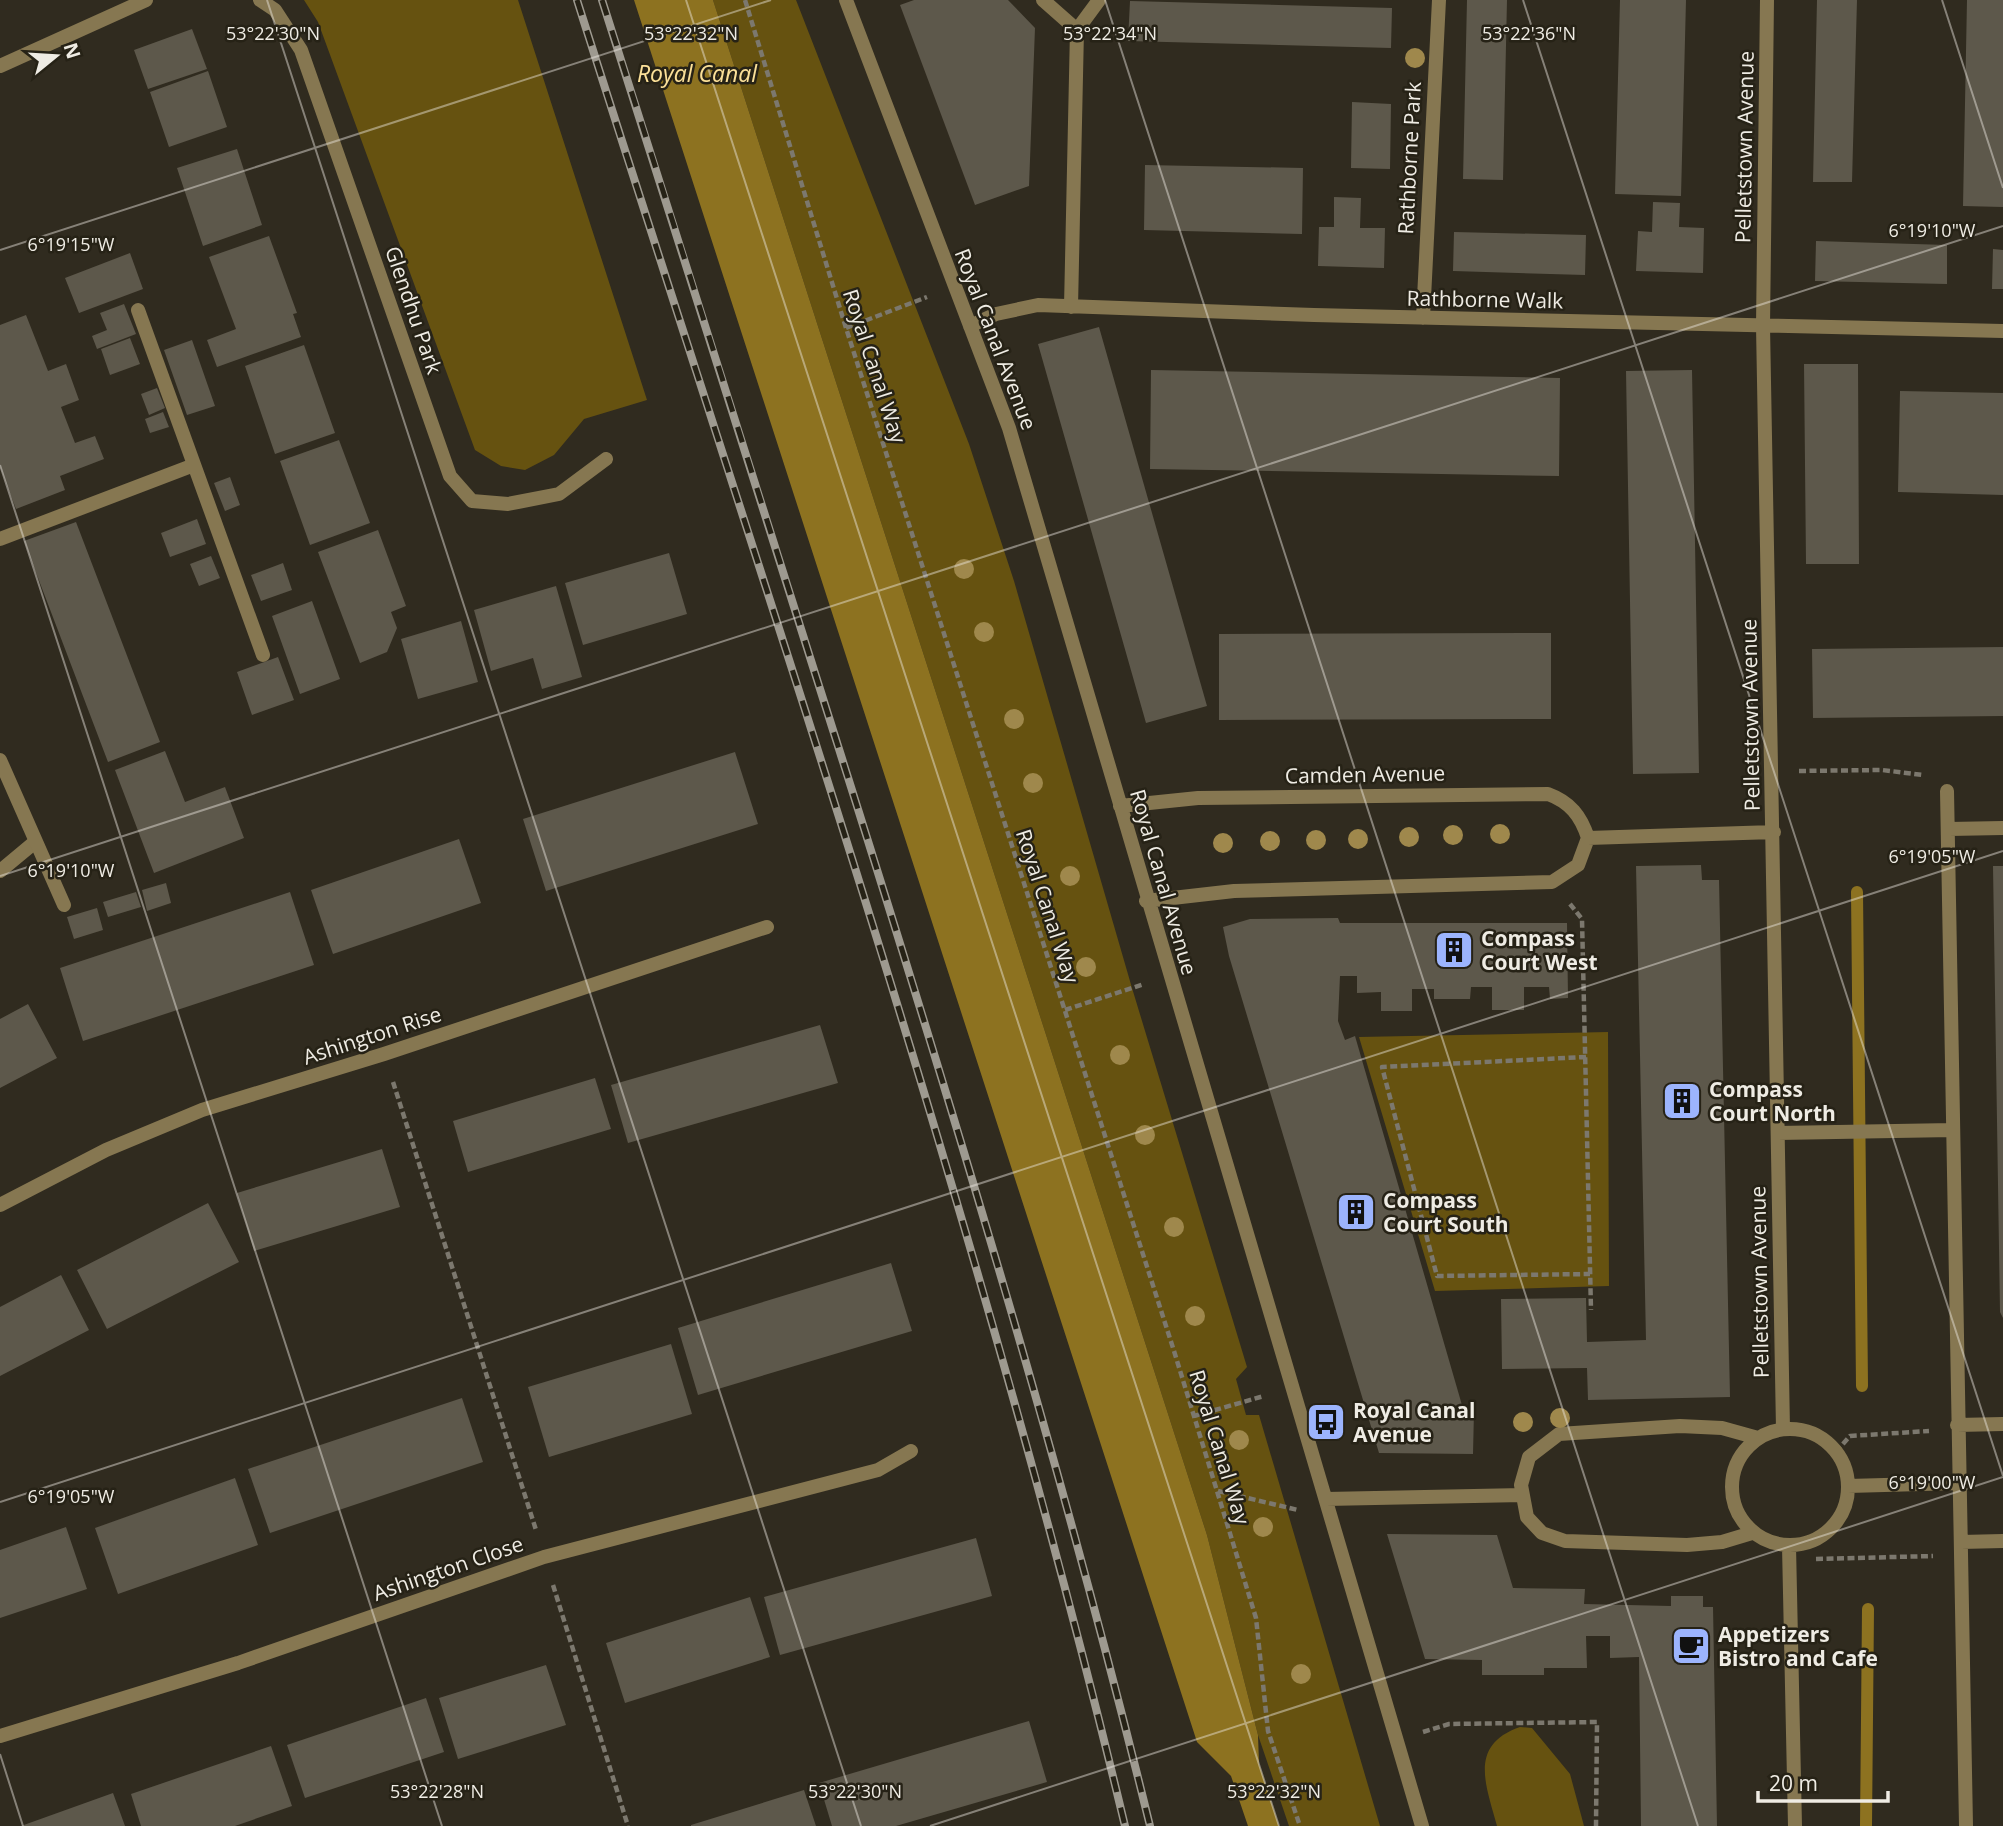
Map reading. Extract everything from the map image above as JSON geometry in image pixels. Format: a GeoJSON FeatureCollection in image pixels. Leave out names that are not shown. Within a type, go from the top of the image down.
{"type":"FeatureCollection","features":[{"type":"Feature","properties":{"kind":"street"},"geometry":{"type":"LineString","coordinates":[[0,66],[146,0]]}},
{"type":"Feature","properties":{"kind":"street","name":"Glendhu Park"},"geometry":{"type":"LineString","coordinates":[[260,0],[275,10],[301,50],[450,476],[472,501],[508,504],[559,494],[606,459]]}},
{"type":"Feature","properties":{"kind":"street","name":"Royal Canal Avenue"},"geometry":{"type":"LineString","coordinates":[[846,0],[1009,428],[1146,901],[1422,1826]]}},
{"type":"Feature","properties":{"kind":"street"},"geometry":{"type":"LineString","coordinates":[[1043,0],[1077,30]]}},
{"type":"Feature","properties":{"kind":"street"},"geometry":{"type":"LineString","coordinates":[[1071,307],[1077,30],[1099,0]]}},
{"type":"Feature","properties":{"kind":"street","name":"Rathborne Park"},"geometry":{"type":"LineString","coordinates":[[1423,318],[1439,0]]}},
{"type":"Feature","properties":{"kind":"street","name":"Pelletstown Avenue"},"geometry":{"type":"LineString","coordinates":[[1767,0],[1763,326],[1783,1429]]}},
{"type":"Feature","properties":{"kind":"street","name":"Rathborne Walk"},"geometry":{"type":"LineString","coordinates":[[970,326],[996,314],[1038,305],[1423,318],[2003,331]]}},
{"type":"Feature","properties":{"kind":"street"},"geometry":{"type":"LineString","coordinates":[[138,310],[263,655]]}},
{"type":"Feature","properties":{"kind":"street"},"geometry":{"type":"LineString","coordinates":[[0,539],[194,465]]}},
{"type":"Feature","properties":{"kind":"street"},"geometry":{"type":"LineString","coordinates":[[0,760],[64,905]]}},
{"type":"Feature","properties":{"kind":"street"},"geometry":{"type":"LineString","coordinates":[[1947,791],[1966,1826]]}},
{"type":"Feature","properties":{"kind":"street","name":"Camden Avenue"},"geometry":{"type":"LineString","coordinates":[[1120,806],[1198,798],[1548,794],[1563,800],[1575,811],[1588,838]]}},
{"type":"Feature","properties":{"kind":"street"},"geometry":{"type":"LineString","coordinates":[[1949,829],[2003,828]]}},
{"type":"Feature","properties":{"kind":"street"},"geometry":{"type":"LineString","coordinates":[[1146,901],[1234,891],[1552,882],[1578,865],[1588,838],[1773,832]]}},
{"type":"Feature","properties":{"kind":"street"},"geometry":{"type":"LineString","coordinates":[[0,872],[35,842]]}},
{"type":"Feature","properties":{"kind":"street","name":"Ashington Rise"},"geometry":{"type":"LineString","coordinates":[[0,1205],[106,1150],[202,1110],[384,1054],[767,927]]}},
{"type":"Feature","properties":{"kind":"street"},"geometry":{"type":"LineString","coordinates":[[1778,1133],[1953,1130]]}},
{"type":"Feature","properties":{"kind":"street"},"geometry":{"type":"LineString","coordinates":[[1957,1425],[2003,1424]]}},
{"type":"Feature","properties":{"kind":"street"},"geometry":{"type":"LineString","coordinates":[[1752,1533],[1722,1542],[1687,1545],[1565,1541],[1542,1533],[1527,1517],[1521,1485],[1529,1457],[1559,1434],[1680,1426],[1722,1428],[1758,1438]]}},
{"type":"Feature","properties":{"kind":"street"},"geometry":{"type":"LineString","coordinates":[[1783,1429],[1803,1430],[1821,1438],[1836,1451],[1845,1468],[1848,1486],[1846,1505],[1831,1529],[1788,1554],[1752,1533],[1740,1519],[1733,1502],[1731,1484],[1735,1466],[1744,1450],[1758,1438],[1783,1429]]}},
{"type":"Feature","properties":{"kind":"street","name":"Ashington Close"},"geometry":{"type":"LineString","coordinates":[[0,1736],[238,1663],[544,1557],[878,1470],[911,1451]]}},
{"type":"Feature","properties":{"kind":"street"},"geometry":{"type":"LineString","coordinates":[[1848,1486],[1958,1483]]}},
{"type":"Feature","properties":{"kind":"street"},"geometry":{"type":"LineString","coordinates":[[1326,1499],[1523,1495]]}},
{"type":"Feature","properties":{"kind":"street"},"geometry":{"type":"LineString","coordinates":[[1961,1542],[2003,1541]]}},
{"type":"Feature","properties":{"kind":"street"},"geometry":{"type":"LineString","coordinates":[[1788,1554],[1795,1826]]}},
{"type":"Feature","properties":{"kind":"path","name":"Royal Canal Way"},"geometry":{"type":"LineString","coordinates":[[745,0],[846,328],[1065,1010],[1256,1618],[1268,1731],[1300,1826]]}},
{"type":"Feature","properties":{"kind":"path"},"geometry":{"type":"LineString","coordinates":[[846,328],[955,288]]}},
{"type":"Feature","properties":{"kind":"path"},"geometry":{"type":"LineString","coordinates":[[1771,772],[1882,770],[1925,775],[1947,791]]}},
{"type":"Feature","properties":{"kind":"path"},"geometry":{"type":"LineString","coordinates":[[1552,882],[1583,919],[1591,1310]]}},
{"type":"Feature","properties":{"kind":"path"},"geometry":{"type":"LineString","coordinates":[[1065,1010],[1169,976]]}},
{"type":"Feature","properties":{"kind":"path"},"geometry":{"type":"LineString","coordinates":[[384,1054],[628,1826]]}},
{"type":"Feature","properties":{"kind":"path"},"geometry":{"type":"LineString","coordinates":[[1586,1057],[1382,1066],[1437,1276],[1590,1274]]}},
{"type":"Feature","properties":{"kind":"path"},"geometry":{"type":"LineString","coordinates":[[1194,1416],[1293,1388]]}},
{"type":"Feature","properties":{"kind":"path"},"geometry":{"type":"LineString","coordinates":[[1836,1451],[1850,1436],[1931,1431],[1957,1425]]}},
{"type":"Feature","properties":{"kind":"path"},"geometry":{"type":"LineString","coordinates":[[1217,1491],[1299,1510],[1326,1499]]}},
{"type":"Feature","properties":{"kind":"path"},"geometry":{"type":"LineString","coordinates":[[1788,1554],[1933,1556],[1961,1542]]}},
{"type":"Feature","properties":{"kind":"path"},"geometry":{"type":"LineString","coordinates":[[1396,1739],[1449,1724],[1597,1722],[1596,1826]]}},
{"type":"Feature","properties":{"kind":"shaded area"},"geometry":{"type":"Polygon","coordinates":[[[304,0],[518,0],[647,400],[584,419],[554,455],[525,470],[501,466],[475,450],[318,22],[304,0]]]}},
{"type":"Feature","properties":{"kind":"shaded area"},"geometry":{"type":"Polygon","coordinates":[[[713,0],[796,0],[969,444],[1014,581],[1132,988],[1247,1367],[1236,1379],[1246,1415],[1259,1415],[1380,1826],[1289,1826],[1258,1735],[1207,1535],[713,0]]]}},
{"type":"Feature","properties":{"kind":"shaded area"},"geometry":{"type":"Polygon","coordinates":[[[1608,1032],[1609,1286],[1435,1291],[1359,1037],[1608,1032]]]}},
{"type":"Feature","properties":{"kind":"shaded area"},"geometry":{"type":"Polygon","coordinates":[[[1520,1727],[1532,1728],[1570,1774],[1584,1826],[1497,1826],[1486,1781],[1487,1755],[1493,1744],[1520,1727]]]}},
{"type":"Feature","properties":{"kind":"water","name":"Royal Canal"},"geometry":{"type":"Polygon","coordinates":[[[634,0],[713,0],[1207,1535],[1258,1735],[1259,1764],[1279,1826],[1248,1826],[1231,1776],[1197,1742],[634,0]]]}},
{"type":"Feature","properties":{"kind":"building"},"geometry":{"type":"Polygon","coordinates":[[[914,0],[1008,0],[1035,28],[1029,186],[975,205],[900,5],[914,0]]]}},
{"type":"Feature","properties":{"kind":"building"},"geometry":{"type":"Polygon","coordinates":[[[1467,0],[1507,0],[1503,180],[1463,179],[1467,0]]]}},
{"type":"Feature","properties":{"kind":"building"},"geometry":{"type":"Polygon","coordinates":[[[1620,0],[1686,0],[1681,196],[1615,194],[1620,0]]]}},
{"type":"Feature","properties":{"kind":"building"},"geometry":{"type":"Polygon","coordinates":[[[1817,0],[1857,0],[1852,182],[1813,182],[1817,0]]]}},
{"type":"Feature","properties":{"kind":"building"},"geometry":{"type":"Polygon","coordinates":[[[1967,0],[2003,0],[2003,207],[1963,206],[1967,0]]]}},
{"type":"Feature","properties":{"kind":"building"},"geometry":{"type":"Polygon","coordinates":[[[1130,1],[1392,8],[1391,48],[1128,41],[1130,1]]]}},
{"type":"Feature","properties":{"kind":"building"},"geometry":{"type":"Polygon","coordinates":[[[192,29],[207,69],[148,89],[134,50],[192,29]]]}},
{"type":"Feature","properties":{"kind":"building"},"geometry":{"type":"Polygon","coordinates":[[[208,71],[227,127],[169,147],[150,92],[208,71]]]}},
{"type":"Feature","properties":{"kind":"building"},"geometry":{"type":"Polygon","coordinates":[[[1352,102],[1391,104],[1390,169],[1351,168],[1352,102]]]}},
{"type":"Feature","properties":{"kind":"building"},"geometry":{"type":"Polygon","coordinates":[[[237,149],[262,225],[203,246],[177,168],[237,149]]]}},
{"type":"Feature","properties":{"kind":"building"},"geometry":{"type":"Polygon","coordinates":[[[1145,165],[1303,168],[1302,234],[1144,230],[1145,165]]]}},
{"type":"Feature","properties":{"kind":"building"},"geometry":{"type":"Polygon","coordinates":[[[1334,197],[1361,198],[1360,228],[1385,228],[1384,268],[1318,266],[1319,227],[1334,227],[1334,197]]]}},
{"type":"Feature","properties":{"kind":"building"},"geometry":{"type":"Polygon","coordinates":[[[1653,202],[1680,203],[1679,227],[1704,228],[1703,273],[1636,271],[1638,231],[1652,232],[1653,202]]]}},
{"type":"Feature","properties":{"kind":"building"},"geometry":{"type":"Polygon","coordinates":[[[1454,232],[1586,235],[1585,275],[1453,271],[1454,232]]]}},
{"type":"Feature","properties":{"kind":"building"},"geometry":{"type":"Polygon","coordinates":[[[269,236],[297,313],[293,314],[301,337],[217,367],[207,340],[236,329],[209,257],[269,236]]]}},
{"type":"Feature","properties":{"kind":"building"},"geometry":{"type":"Polygon","coordinates":[[[1816,241],[1947,245],[1947,284],[1815,281],[1816,241]]]}},
{"type":"Feature","properties":{"kind":"building"},"geometry":{"type":"Polygon","coordinates":[[[1993,249],[2003,250],[2003,289],[1992,289],[1993,249]]]}},
{"type":"Feature","properties":{"kind":"building"},"geometry":{"type":"Polygon","coordinates":[[[130,253],[143,289],[79,313],[65,278],[130,253]]]}},
{"type":"Feature","properties":{"kind":"building"},"geometry":{"type":"Polygon","coordinates":[[[124,304],[136,334],[97,349],[92,336],[107,330],[100,313],[124,304]]]}},
{"type":"Feature","properties":{"kind":"building"},"geometry":{"type":"Polygon","coordinates":[[[26,315],[48,371],[66,364],[79,400],[61,407],[75,443],[95,436],[104,459],[60,476],[65,490],[16,509],[0,467],[0,325],[26,315]]]}},
{"type":"Feature","properties":{"kind":"building"},"geometry":{"type":"Polygon","coordinates":[[[1099,327],[1207,706],[1146,723],[1038,344],[1099,327]]]}},
{"type":"Feature","properties":{"kind":"building"},"geometry":{"type":"Polygon","coordinates":[[[130,338],[140,364],[110,375],[101,349],[130,338]]]}},
{"type":"Feature","properties":{"kind":"building"},"geometry":{"type":"Polygon","coordinates":[[[192,340],[215,406],[187,415],[164,350],[192,340]]]}},
{"type":"Feature","properties":{"kind":"building"},"geometry":{"type":"Polygon","coordinates":[[[304,345],[335,433],[275,454],[245,366],[304,345]]]}},
{"type":"Feature","properties":{"kind":"building"},"geometry":{"type":"Polygon","coordinates":[[[1804,364],[1858,364],[1859,564],[1806,564],[1804,364]]]}},
{"type":"Feature","properties":{"kind":"building"},"geometry":{"type":"Polygon","coordinates":[[[1151,370],[1560,378],[1559,476],[1150,469],[1151,370]]]}},
{"type":"Feature","properties":{"kind":"building"},"geometry":{"type":"Polygon","coordinates":[[[1692,370],[1699,773],[1633,774],[1626,371],[1692,370]]]}},
{"type":"Feature","properties":{"kind":"building"},"geometry":{"type":"Polygon","coordinates":[[[157,388],[165,408],[149,415],[141,394],[157,388]]]}},
{"type":"Feature","properties":{"kind":"building"},"geometry":{"type":"Polygon","coordinates":[[[1900,391],[2003,393],[2003,495],[1898,492],[1900,391]]]}},
{"type":"Feature","properties":{"kind":"building"},"geometry":{"type":"Polygon","coordinates":[[[163,412],[169,427],[150,433],[145,419],[163,412]]]}},
{"type":"Feature","properties":{"kind":"building"},"geometry":{"type":"Polygon","coordinates":[[[339,440],[370,523],[310,545],[280,461],[339,440]]]}},
{"type":"Feature","properties":{"kind":"building"},"geometry":{"type":"Polygon","coordinates":[[[230,477],[240,505],[225,511],[214,483],[230,477]]]}},
{"type":"Feature","properties":{"kind":"building"},"geometry":{"type":"Polygon","coordinates":[[[197,519],[206,544],[170,557],[161,533],[197,519]]]}},
{"type":"Feature","properties":{"kind":"building"},"geometry":{"type":"Polygon","coordinates":[[[76,522],[160,742],[108,762],[24,541],[76,522]]]}},
{"type":"Feature","properties":{"kind":"building"},"geometry":{"type":"Polygon","coordinates":[[[378,530],[406,606],[391,612],[397,628],[387,652],[360,663],[318,552],[378,530]]]}},
{"type":"Feature","properties":{"kind":"building"},"geometry":{"type":"Polygon","coordinates":[[[669,553],[687,614],[583,645],[565,583],[669,553]]]}},
{"type":"Feature","properties":{"kind":"building"},"geometry":{"type":"Polygon","coordinates":[[[211,556],[220,578],[199,586],[190,564],[211,556]]]}},
{"type":"Feature","properties":{"kind":"building"},"geometry":{"type":"Polygon","coordinates":[[[283,563],[292,590],[261,601],[251,575],[283,563]]]}},
{"type":"Feature","properties":{"kind":"building"},"geometry":{"type":"Polygon","coordinates":[[[556,586],[582,677],[542,689],[533,658],[491,671],[474,610],[556,586]]]}},
{"type":"Feature","properties":{"kind":"building"},"geometry":{"type":"Polygon","coordinates":[[[312,601],[340,679],[300,694],[272,616],[312,601]]]}},
{"type":"Feature","properties":{"kind":"building"},"geometry":{"type":"Polygon","coordinates":[[[461,621],[478,682],[418,699],[401,639],[461,621]]]}},
{"type":"Feature","properties":{"kind":"building"},"geometry":{"type":"Polygon","coordinates":[[[1551,633],[1551,719],[1219,720],[1219,634],[1551,633]]]}},
{"type":"Feature","properties":{"kind":"building"},"geometry":{"type":"Polygon","coordinates":[[[2003,647],[2003,716],[1813,718],[1812,649],[2003,647]]]}},
{"type":"Feature","properties":{"kind":"building"},"geometry":{"type":"Polygon","coordinates":[[[278,657],[294,700],[252,715],[237,672],[278,657]]]}},
{"type":"Feature","properties":{"kind":"building"},"geometry":{"type":"Polygon","coordinates":[[[165,751],[185,802],[225,787],[244,838],[154,873],[115,770],[165,751]]]}},
{"type":"Feature","properties":{"kind":"building"},"geometry":{"type":"Polygon","coordinates":[[[735,752],[758,824],[546,891],[523,819],[735,752]]]}},
{"type":"Feature","properties":{"kind":"building"},"geometry":{"type":"Polygon","coordinates":[[[459,839],[481,903],[333,954],[311,890],[459,839]]]}},
{"type":"Feature","properties":{"kind":"building","name":"Compass Court North"},"geometry":{"type":"Polygon","coordinates":[[[1701,865],[1702,880],[1719,880],[1730,1397],[1588,1400],[1587,1368],[1502,1369],[1501,1299],[1586,1298],[1587,1342],[1646,1340],[1636,866],[1701,865]]]}},
{"type":"Feature","properties":{"kind":"building"},"geometry":{"type":"Polygon","coordinates":[[[1993,866],[2003,866],[2003,1318],[2000,1312],[1993,866]]]}},
{"type":"Feature","properties":{"kind":"building"},"geometry":{"type":"Polygon","coordinates":[[[166,883],[171,903],[147,911],[142,890],[166,883]]]}},
{"type":"Feature","properties":{"kind":"building"},"geometry":{"type":"Polygon","coordinates":[[[136,892],[141,907],[108,917],[103,902],[136,892]]]}},
{"type":"Feature","properties":{"kind":"building"},"geometry":{"type":"Polygon","coordinates":[[[290,892],[314,965],[83,1041],[60,968],[290,892]]]}},
{"type":"Feature","properties":{"kind":"building"},"geometry":{"type":"Polygon","coordinates":[[[97,908],[103,930],[74,939],[67,917],[97,908]]]}},
{"type":"Feature","properties":{"kind":"building","name":"Compass Court South"},"geometry":{"type":"Polygon","coordinates":[[[1338,918],[1340,923],[1567,923],[1568,998],[1550,999],[1549,987],[1524,987],[1524,1010],[1492,1010],[1492,987],[1471,987],[1470,999],[1434,999],[1434,989],[1412,989],[1412,1011],[1381,1011],[1381,992],[1357,993],[1357,976],[1340,976],[1338,1021],[1345,1040],[1355,1036],[1464,1412],[1474,1411],[1473,1454],[1379,1453],[1229,956],[1223,927],[1250,919],[1338,918]]]}},
{"type":"Feature","properties":{"kind":"building"},"geometry":{"type":"Polygon","coordinates":[[[28,1004],[57,1058],[0,1088],[0,1019],[28,1004]]]}},
{"type":"Feature","properties":{"kind":"building"},"geometry":{"type":"Polygon","coordinates":[[[820,1025],[838,1083],[628,1143],[611,1085],[820,1025]]]}},
{"type":"Feature","properties":{"kind":"building"},"geometry":{"type":"Polygon","coordinates":[[[595,1078],[611,1129],[468,1172],[453,1121],[595,1078]]]}},
{"type":"Feature","properties":{"kind":"building"},"geometry":{"type":"Polygon","coordinates":[[[382,1149],[400,1207],[254,1251],[237,1193],[382,1149]]]}},
{"type":"Feature","properties":{"kind":"building"},"geometry":{"type":"Polygon","coordinates":[[[208,1203],[239,1262],[107,1329],[77,1270],[208,1203]]]}},
{"type":"Feature","properties":{"kind":"building"},"geometry":{"type":"Polygon","coordinates":[[[891,1263],[912,1331],[698,1395],[678,1328],[891,1263]]]}},
{"type":"Feature","properties":{"kind":"building"},"geometry":{"type":"Polygon","coordinates":[[[61,1275],[89,1330],[0,1376],[0,1307],[61,1275]]]}},
{"type":"Feature","properties":{"kind":"building"},"geometry":{"type":"Polygon","coordinates":[[[671,1344],[692,1414],[549,1457],[528,1387],[671,1344]]]}},
{"type":"Feature","properties":{"kind":"building"},"geometry":{"type":"Polygon","coordinates":[[[462,1398],[483,1462],[270,1533],[248,1469],[462,1398]]]}},
{"type":"Feature","properties":{"kind":"building"},"geometry":{"type":"Polygon","coordinates":[[[235,1478],[258,1545],[118,1594],[95,1528],[235,1478]]]}},
{"type":"Feature","properties":{"kind":"building"},"geometry":{"type":"Polygon","coordinates":[[[66,1527],[87,1589],[0,1618],[0,1550],[66,1527]]]}},
{"type":"Feature","properties":{"kind":"building"},"geometry":{"type":"Polygon","coordinates":[[[1387,1534],[1497,1535],[1513,1588],[1585,1589],[1584,1604],[1671,1606],[1671,1596],[1703,1596],[1703,1607],[1713,1607],[1717,1826],[1641,1826],[1639,1657],[1610,1658],[1610,1636],[1586,1636],[1587,1668],[1544,1668],[1544,1675],[1482,1675],[1482,1660],[1425,1659],[1387,1534]]]}},
{"type":"Feature","properties":{"kind":"building"},"geometry":{"type":"Polygon","coordinates":[[[976,1538],[992,1596],[780,1655],[764,1597],[976,1538]]]}},
{"type":"Feature","properties":{"kind":"building"},"geometry":{"type":"Polygon","coordinates":[[[750,1597],[770,1657],[625,1703],[606,1643],[750,1597]]]}},
{"type":"Feature","properties":{"kind":"building"},"geometry":{"type":"Polygon","coordinates":[[[546,1665],[566,1725],[458,1759],[439,1698],[546,1665]]]}},
{"type":"Feature","properties":{"kind":"building"},"geometry":{"type":"Polygon","coordinates":[[[426,1698],[444,1752],[305,1798],[287,1745],[426,1698]]]}},
{"type":"Feature","properties":{"kind":"building"},"geometry":{"type":"Polygon","coordinates":[[[1029,1721],[1047,1782],[896,1826],[832,1826],[819,1783],[1029,1721]]]}},
{"type":"Feature","properties":{"kind":"building"},"geometry":{"type":"Polygon","coordinates":[[[271,1746],[292,1806],[235,1826],[141,1826],[131,1794],[271,1746]]]}},
{"type":"Feature","properties":{"kind":"building"},"geometry":{"type":"Polygon","coordinates":[[[804,1790],[816,1826],[691,1826],[691,1825],[804,1790]]]}},
{"type":"Feature","properties":{"kind":"building"},"geometry":{"type":"Polygon","coordinates":[[[113,1793],[125,1826],[21,1826],[113,1793]]]}},
{"type":"Feature","properties":{"kind":"waterway"},"geometry":{"type":"LineString","coordinates":[[1857,892],[1862,1386]]}},
{"type":"Feature","properties":{"kind":"waterway"},"geometry":{"type":"LineString","coordinates":[[1866,1826],[1868,1609]]}},
{"type":"Feature","properties":{"kind":"railway"},"geometry":{"type":"LineString","coordinates":[[577,0],[868,908],[937,1136],[1067,1595],[1125,1826]]}},
{"type":"Feature","properties":{"kind":"railway"},"geometry":{"type":"LineString","coordinates":[[602,0],[964,1151],[1080,1555],[1150,1826]]}},
{"type":"Feature","properties":{"kind":"place","name":"Compass Court West"},"geometry":{"type":"Point","coordinates":[1454,950]}},
{"type":"Feature","properties":{"kind":"place","name":"Compass Court North"},"geometry":{"type":"Point","coordinates":[1682,1101]}},
{"type":"Feature","properties":{"kind":"place","name":"Compass Court South"},"geometry":{"type":"Point","coordinates":[1356,1212]}},
{"type":"Feature","properties":{"kind":"place","name":"Royal Canal Avenue"},"geometry":{"type":"Point","coordinates":[1326,1422]}},
{"type":"Feature","properties":{"kind":"place","name":"Appetizers Bistro and Cafe"},"geometry":{"type":"Point","coordinates":[1691,1646]}}]}
